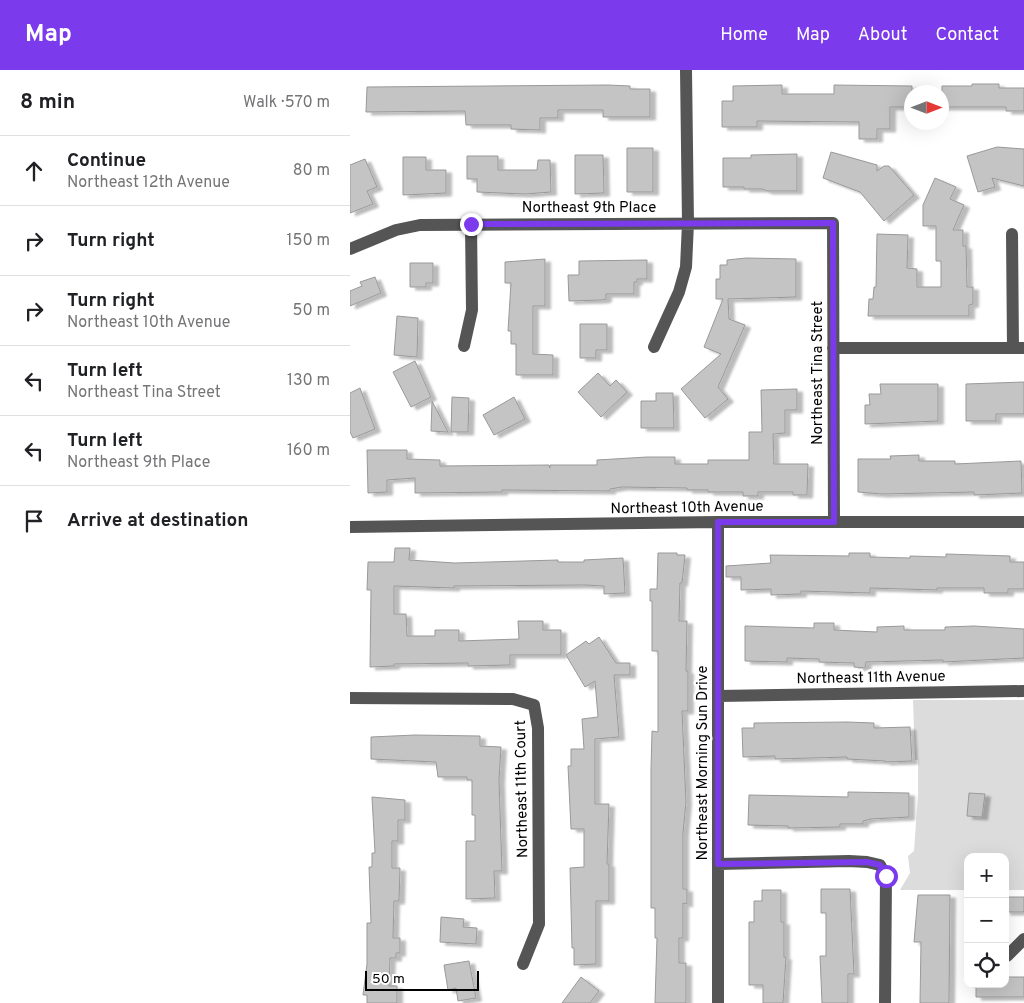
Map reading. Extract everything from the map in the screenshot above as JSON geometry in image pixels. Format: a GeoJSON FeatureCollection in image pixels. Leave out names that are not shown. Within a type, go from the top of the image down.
{"type":"FeatureCollection","features":[{"type":"Feature","properties":{"kind":"street"},"geometry":{"type":"LineString","coordinates":[[654,347],[679,292],[686,267],[688,223],[686,70]]}},
{"type":"Feature","properties":{"kind":"street","name":"Northeast 9th Place"},"geometry":{"type":"LineString","coordinates":[[350,249],[396,230],[420,225],[833,223]]}},
{"type":"Feature","properties":{"kind":"street","name":"Northeast Tina Street"},"geometry":{"type":"LineString","coordinates":[[833,223],[834,522]]}},
{"type":"Feature","properties":{"kind":"street"},"geometry":{"type":"LineString","coordinates":[[464,346],[472,310],[471,224]]}},
{"type":"Feature","properties":{"kind":"street"},"geometry":{"type":"LineString","coordinates":[[833,348],[1018,348],[1012,234]]}},
{"type":"Feature","properties":{"kind":"street","name":"Northeast 10th Avenue"},"geometry":{"type":"LineString","coordinates":[[350,527],[718,522],[1024,522]]}},
{"type":"Feature","properties":{"kind":"street","name":"Northeast Morning Sun Drive"},"geometry":{"type":"LineString","coordinates":[[718,522],[718,1003]]}},
{"type":"Feature","properties":{"kind":"street","name":"Northeast 11th Avenue"},"geometry":{"type":"LineString","coordinates":[[718,696],[1024,691]]}},
{"type":"Feature","properties":{"kind":"street","name":"Northeast 11th Court"},"geometry":{"type":"LineString","coordinates":[[350,698],[513,699],[534,705],[538,728],[539,924],[523,964]]}},
{"type":"Feature","properties":{"kind":"street"},"geometry":{"type":"LineString","coordinates":[[718,864],[858,862],[880,865],[886,876],[886,1003]]}},
{"type":"Feature","properties":{"kind":"street"},"geometry":{"type":"LineString","coordinates":[[1009,954],[1024,939]]}},
{"type":"Feature","properties":{"kind":"shaded area"},"geometry":{"type":"Polygon","coordinates":[[[913,700],[1024,700],[1024,890],[1009,890],[1009,853],[964,853],[964,890],[900,890],[910,873],[908,856],[914,851],[918,794],[918,760],[915,760],[913,700]]]}},
{"type":"Feature","properties":{"kind":"building"},"geometry":{"type":"Polygon","coordinates":[[[972,84],[999,84],[999,88],[1024,88],[1024,111],[1006,111],[1006,107],[949,107],[949,86],[972,86],[972,84]]]}},
{"type":"Feature","properties":{"kind":"building"},"geometry":{"type":"Polygon","coordinates":[[[782,85],[782,94],[834,94],[834,85],[904,86],[904,107],[890,107],[890,129],[877,129],[877,139],[859,139],[859,122],[757,121],[757,127],[722,127],[722,101],[733,101],[733,86],[782,85]]]}},
{"type":"Feature","properties":{"kind":"building"},"geometry":{"type":"Polygon","coordinates":[[[630,86],[630,89],[650,89],[650,117],[603,117],[603,110],[558,110],[558,118],[540,118],[540,130],[511,129],[511,125],[466,125],[465,111],[366,112],[367,87],[630,86]]]}},
{"type":"Feature","properties":{"kind":"building"},"geometry":{"type":"Polygon","coordinates":[[[997,147],[1024,149],[1024,186],[992,178],[995,187],[978,192],[967,156],[997,147]]]}},
{"type":"Feature","properties":{"kind":"building"},"geometry":{"type":"Polygon","coordinates":[[[627,148],[653,148],[653,192],[627,192],[627,148]]]}},
{"type":"Feature","properties":{"kind":"building"},"geometry":{"type":"Polygon","coordinates":[[[831,152],[877,165],[877,171],[884,166],[889,166],[914,195],[884,221],[860,192],[823,178],[831,152]]]}},
{"type":"Feature","properties":{"kind":"building"},"geometry":{"type":"Polygon","coordinates":[[[797,154],[797,191],[767,191],[762,189],[744,189],[744,187],[723,187],[723,158],[751,158],[751,155],[797,154]]]}},
{"type":"Feature","properties":{"kind":"building"},"geometry":{"type":"Polygon","coordinates":[[[575,155],[603,155],[604,193],[575,194],[575,155]]]}},
{"type":"Feature","properties":{"kind":"building"},"geometry":{"type":"Polygon","coordinates":[[[467,156],[498,156],[498,170],[537,170],[538,160],[550,160],[551,192],[525,194],[477,192],[477,179],[467,179],[467,156]]]}},
{"type":"Feature","properties":{"kind":"building"},"geometry":{"type":"Polygon","coordinates":[[[403,157],[426,157],[426,170],[446,170],[446,193],[403,195],[403,157]]]}},
{"type":"Feature","properties":{"kind":"building"},"geometry":{"type":"Polygon","coordinates":[[[365,159],[377,187],[367,191],[373,204],[350,213],[350,165],[365,159]]]}},
{"type":"Feature","properties":{"kind":"building"},"geometry":{"type":"Polygon","coordinates":[[[935,178],[956,187],[950,199],[964,205],[953,230],[963,230],[963,246],[966,246],[967,287],[973,287],[973,304],[969,305],[969,316],[868,316],[869,299],[873,299],[874,287],[876,287],[877,234],[908,235],[907,268],[917,269],[917,287],[941,287],[941,261],[936,261],[936,226],[923,226],[923,205],[935,178]]]}},
{"type":"Feature","properties":{"kind":"building"},"geometry":{"type":"Polygon","coordinates":[[[746,258],[796,259],[796,297],[728,299],[729,319],[745,325],[718,387],[728,399],[705,418],[681,389],[721,354],[704,347],[723,299],[716,299],[716,279],[720,279],[720,265],[727,265],[727,260],[746,258]]]}},
{"type":"Feature","properties":{"kind":"building"},"geometry":{"type":"Polygon","coordinates":[[[545,259],[545,306],[533,306],[533,354],[553,355],[553,375],[516,375],[516,344],[511,344],[511,331],[508,331],[511,283],[505,283],[505,262],[545,259]]]}},
{"type":"Feature","properties":{"kind":"building"},"geometry":{"type":"Polygon","coordinates":[[[647,260],[647,279],[637,279],[637,282],[634,282],[634,294],[606,294],[606,299],[602,300],[569,301],[568,275],[579,275],[579,261],[647,260]]]}},
{"type":"Feature","properties":{"kind":"building"},"geometry":{"type":"Polygon","coordinates":[[[410,263],[433,263],[433,283],[426,283],[426,287],[410,287],[410,263]]]}},
{"type":"Feature","properties":{"kind":"building"},"geometry":{"type":"Polygon","coordinates":[[[375,277],[381,293],[350,306],[350,291],[362,286],[360,282],[375,277]]]}},
{"type":"Feature","properties":{"kind":"building"},"geometry":{"type":"Polygon","coordinates":[[[397,316],[418,318],[417,357],[394,355],[397,316]]]}},
{"type":"Feature","properties":{"kind":"building"},"geometry":{"type":"Polygon","coordinates":[[[580,324],[607,324],[607,350],[596,350],[596,358],[580,358],[580,324]]]}},
{"type":"Feature","properties":{"kind":"building"},"geometry":{"type":"Polygon","coordinates":[[[415,361],[431,397],[411,407],[393,372],[415,361]]]}},
{"type":"Feature","properties":{"kind":"building"},"geometry":{"type":"Polygon","coordinates":[[[598,373],[610,386],[616,380],[627,392],[601,417],[578,392],[598,373]]]}},
{"type":"Feature","properties":{"kind":"building"},"geometry":{"type":"Polygon","coordinates":[[[1024,382],[1024,414],[996,414],[996,421],[966,421],[966,384],[1024,382]]]}},
{"type":"Feature","properties":{"kind":"building"},"geometry":{"type":"Polygon","coordinates":[[[880,384],[938,384],[938,421],[865,424],[865,405],[870,405],[869,394],[881,394],[880,384]]]}},
{"type":"Feature","properties":{"kind":"building"},"geometry":{"type":"Polygon","coordinates":[[[360,388],[375,429],[353,438],[350,432],[350,393],[360,388]]]}},
{"type":"Feature","properties":{"kind":"building"},"geometry":{"type":"Polygon","coordinates":[[[797,389],[797,410],[785,410],[785,433],[773,434],[774,464],[808,464],[807,495],[793,495],[793,492],[758,492],[758,496],[743,496],[743,492],[708,492],[708,490],[687,490],[687,488],[622,487],[610,489],[610,491],[502,490],[502,492],[415,493],[415,478],[387,480],[387,492],[368,493],[367,450],[407,450],[407,459],[440,460],[440,466],[549,465],[550,468],[550,465],[597,465],[597,460],[647,457],[675,457],[675,464],[708,464],[708,460],[749,460],[749,432],[762,432],[761,390],[797,389]]]}},
{"type":"Feature","properties":{"kind":"building"},"geometry":{"type":"Polygon","coordinates":[[[656,393],[673,393],[674,428],[641,428],[641,401],[656,401],[656,393]]]}},
{"type":"Feature","properties":{"kind":"building"},"geometry":{"type":"Polygon","coordinates":[[[452,397],[469,398],[468,432],[451,432],[452,397]]]}},
{"type":"Feature","properties":{"kind":"building"},"geometry":{"type":"Polygon","coordinates":[[[514,397],[525,419],[494,435],[483,415],[514,397]]]}},
{"type":"Feature","properties":{"kind":"building"},"geometry":{"type":"Polygon","coordinates":[[[432,401],[448,432],[431,431],[432,401]]]}},
{"type":"Feature","properties":{"kind":"building"},"geometry":{"type":"Polygon","coordinates":[[[919,455],[919,461],[955,461],[955,464],[1021,461],[1022,493],[974,495],[974,492],[882,494],[858,492],[858,459],[891,459],[890,456],[919,455]]]}},
{"type":"Feature","properties":{"kind":"building"},"geometry":{"type":"Polygon","coordinates":[[[395,548],[410,548],[409,560],[455,563],[558,560],[558,562],[584,562],[584,560],[623,558],[625,593],[604,594],[604,586],[585,585],[454,586],[454,588],[394,586],[394,614],[406,614],[407,636],[435,636],[435,630],[459,630],[459,641],[519,639],[518,621],[543,621],[543,630],[561,630],[561,655],[510,655],[510,665],[468,666],[468,663],[394,664],[394,666],[370,667],[371,590],[367,590],[368,562],[394,562],[395,548]]]}},
{"type":"Feature","properties":{"kind":"building"},"geometry":{"type":"Polygon","coordinates":[[[658,553],[685,555],[682,583],[680,583],[679,621],[687,621],[686,671],[688,671],[688,711],[682,711],[686,802],[683,833],[683,889],[687,889],[687,904],[683,903],[683,938],[679,938],[679,963],[686,963],[686,1003],[655,1003],[657,938],[655,938],[655,908],[651,908],[651,770],[652,731],[658,732],[658,651],[652,651],[652,601],[650,601],[650,589],[657,589],[658,553]]]}},
{"type":"Feature","properties":{"kind":"building"},"geometry":{"type":"Polygon","coordinates":[[[849,553],[870,553],[870,557],[910,558],[910,556],[946,557],[946,554],[1010,556],[1010,562],[1024,562],[1024,589],[1008,589],[1008,593],[984,593],[984,588],[937,588],[937,590],[870,588],[870,593],[801,591],[801,594],[771,595],[771,589],[741,590],[741,577],[726,577],[726,566],[771,563],[770,555],[849,556],[849,553]]]}},
{"type":"Feature","properties":{"kind":"building"},"geometry":{"type":"Polygon","coordinates":[[[814,623],[834,623],[834,630],[877,632],[877,627],[904,626],[904,630],[945,630],[945,627],[974,626],[1024,629],[1024,658],[943,662],[943,660],[866,662],[865,668],[854,667],[854,663],[819,662],[819,659],[787,658],[787,662],[745,661],[745,626],[814,628],[814,623]]]}},
{"type":"Feature","properties":{"kind":"building"},"geometry":{"type":"Polygon","coordinates":[[[599,637],[616,663],[630,663],[630,675],[614,675],[619,737],[595,739],[595,804],[609,804],[607,864],[609,864],[609,901],[596,901],[596,964],[574,965],[570,868],[584,867],[584,829],[571,829],[568,766],[571,766],[571,749],[584,749],[582,719],[598,717],[595,681],[585,687],[566,655],[586,641],[589,644],[599,637]]]}},
{"type":"Feature","properties":{"kind":"building"},"geometry":{"type":"Polygon","coordinates":[[[754,723],[874,723],[874,728],[910,727],[912,761],[885,762],[847,759],[847,757],[775,759],[775,756],[743,757],[742,728],[754,728],[754,723]]]}},
{"type":"Feature","properties":{"kind":"building"},"geometry":{"type":"Polygon","coordinates":[[[415,735],[480,736],[480,746],[501,747],[499,780],[502,871],[494,871],[495,898],[466,899],[466,841],[475,841],[475,815],[472,815],[472,780],[467,780],[467,777],[438,777],[436,762],[371,759],[371,737],[415,735]]]}},
{"type":"Feature","properties":{"kind":"building"},"geometry":{"type":"Polygon","coordinates":[[[848,792],[909,793],[909,817],[871,819],[863,821],[863,824],[840,824],[840,827],[788,828],[788,826],[748,825],[749,795],[848,797],[848,792]]]}},
{"type":"Feature","properties":{"kind":"building"},"geometry":{"type":"Polygon","coordinates":[[[969,793],[985,794],[982,817],[967,816],[969,793]]]}},
{"type":"Feature","properties":{"kind":"building"},"geometry":{"type":"Polygon","coordinates":[[[372,797],[405,800],[405,820],[398,820],[398,841],[392,841],[392,868],[400,868],[399,901],[394,901],[393,938],[400,938],[400,953],[396,953],[396,958],[390,958],[389,986],[397,986],[397,1003],[367,1003],[367,995],[363,995],[367,964],[367,923],[371,923],[369,867],[372,867],[372,853],[375,853],[372,797]]]}},
{"type":"Feature","properties":{"kind":"building"},"geometry":{"type":"Polygon","coordinates":[[[821,889],[850,889],[854,974],[848,974],[848,1003],[822,1003],[820,956],[826,956],[826,913],[821,913],[821,889]]]}},
{"type":"Feature","properties":{"kind":"building"},"geometry":{"type":"Polygon","coordinates":[[[762,890],[781,890],[781,922],[784,922],[784,957],[786,957],[783,1003],[763,1003],[763,985],[749,985],[749,922],[754,922],[754,901],[762,901],[762,890]]]}},
{"type":"Feature","properties":{"kind":"building"},"geometry":{"type":"Polygon","coordinates":[[[918,895],[950,895],[949,1003],[920,1003],[921,942],[914,942],[918,895]]]}},
{"type":"Feature","properties":{"kind":"building"},"geometry":{"type":"Polygon","coordinates":[[[1009,897],[1024,897],[1024,912],[1009,912],[1009,897]]]}},
{"type":"Feature","properties":{"kind":"building"},"geometry":{"type":"Polygon","coordinates":[[[441,917],[464,919],[463,927],[477,928],[476,944],[440,942],[441,917]]]}},
{"type":"Feature","properties":{"kind":"building"},"geometry":{"type":"Polygon","coordinates":[[[469,961],[476,998],[458,1001],[456,988],[448,990],[444,965],[469,961]]]}},
{"type":"Feature","properties":{"kind":"building"},"geometry":{"type":"Polygon","coordinates":[[[581,977],[599,991],[590,1003],[562,1003],[581,977]]]}},
{"type":"Feature","properties":{"kind":"building"},"geometry":{"type":"Polygon","coordinates":[[[1009,977],[1024,977],[1024,997],[976,997],[976,988],[1009,988],[1009,977]]]}},
{"type":"Feature","properties":{"kind":"route"},"geometry":{"type":"LineString","coordinates":[[471,224],[833,223],[834,522],[718,522],[718,864],[867,862],[880,865],[886,876]]}}]}
